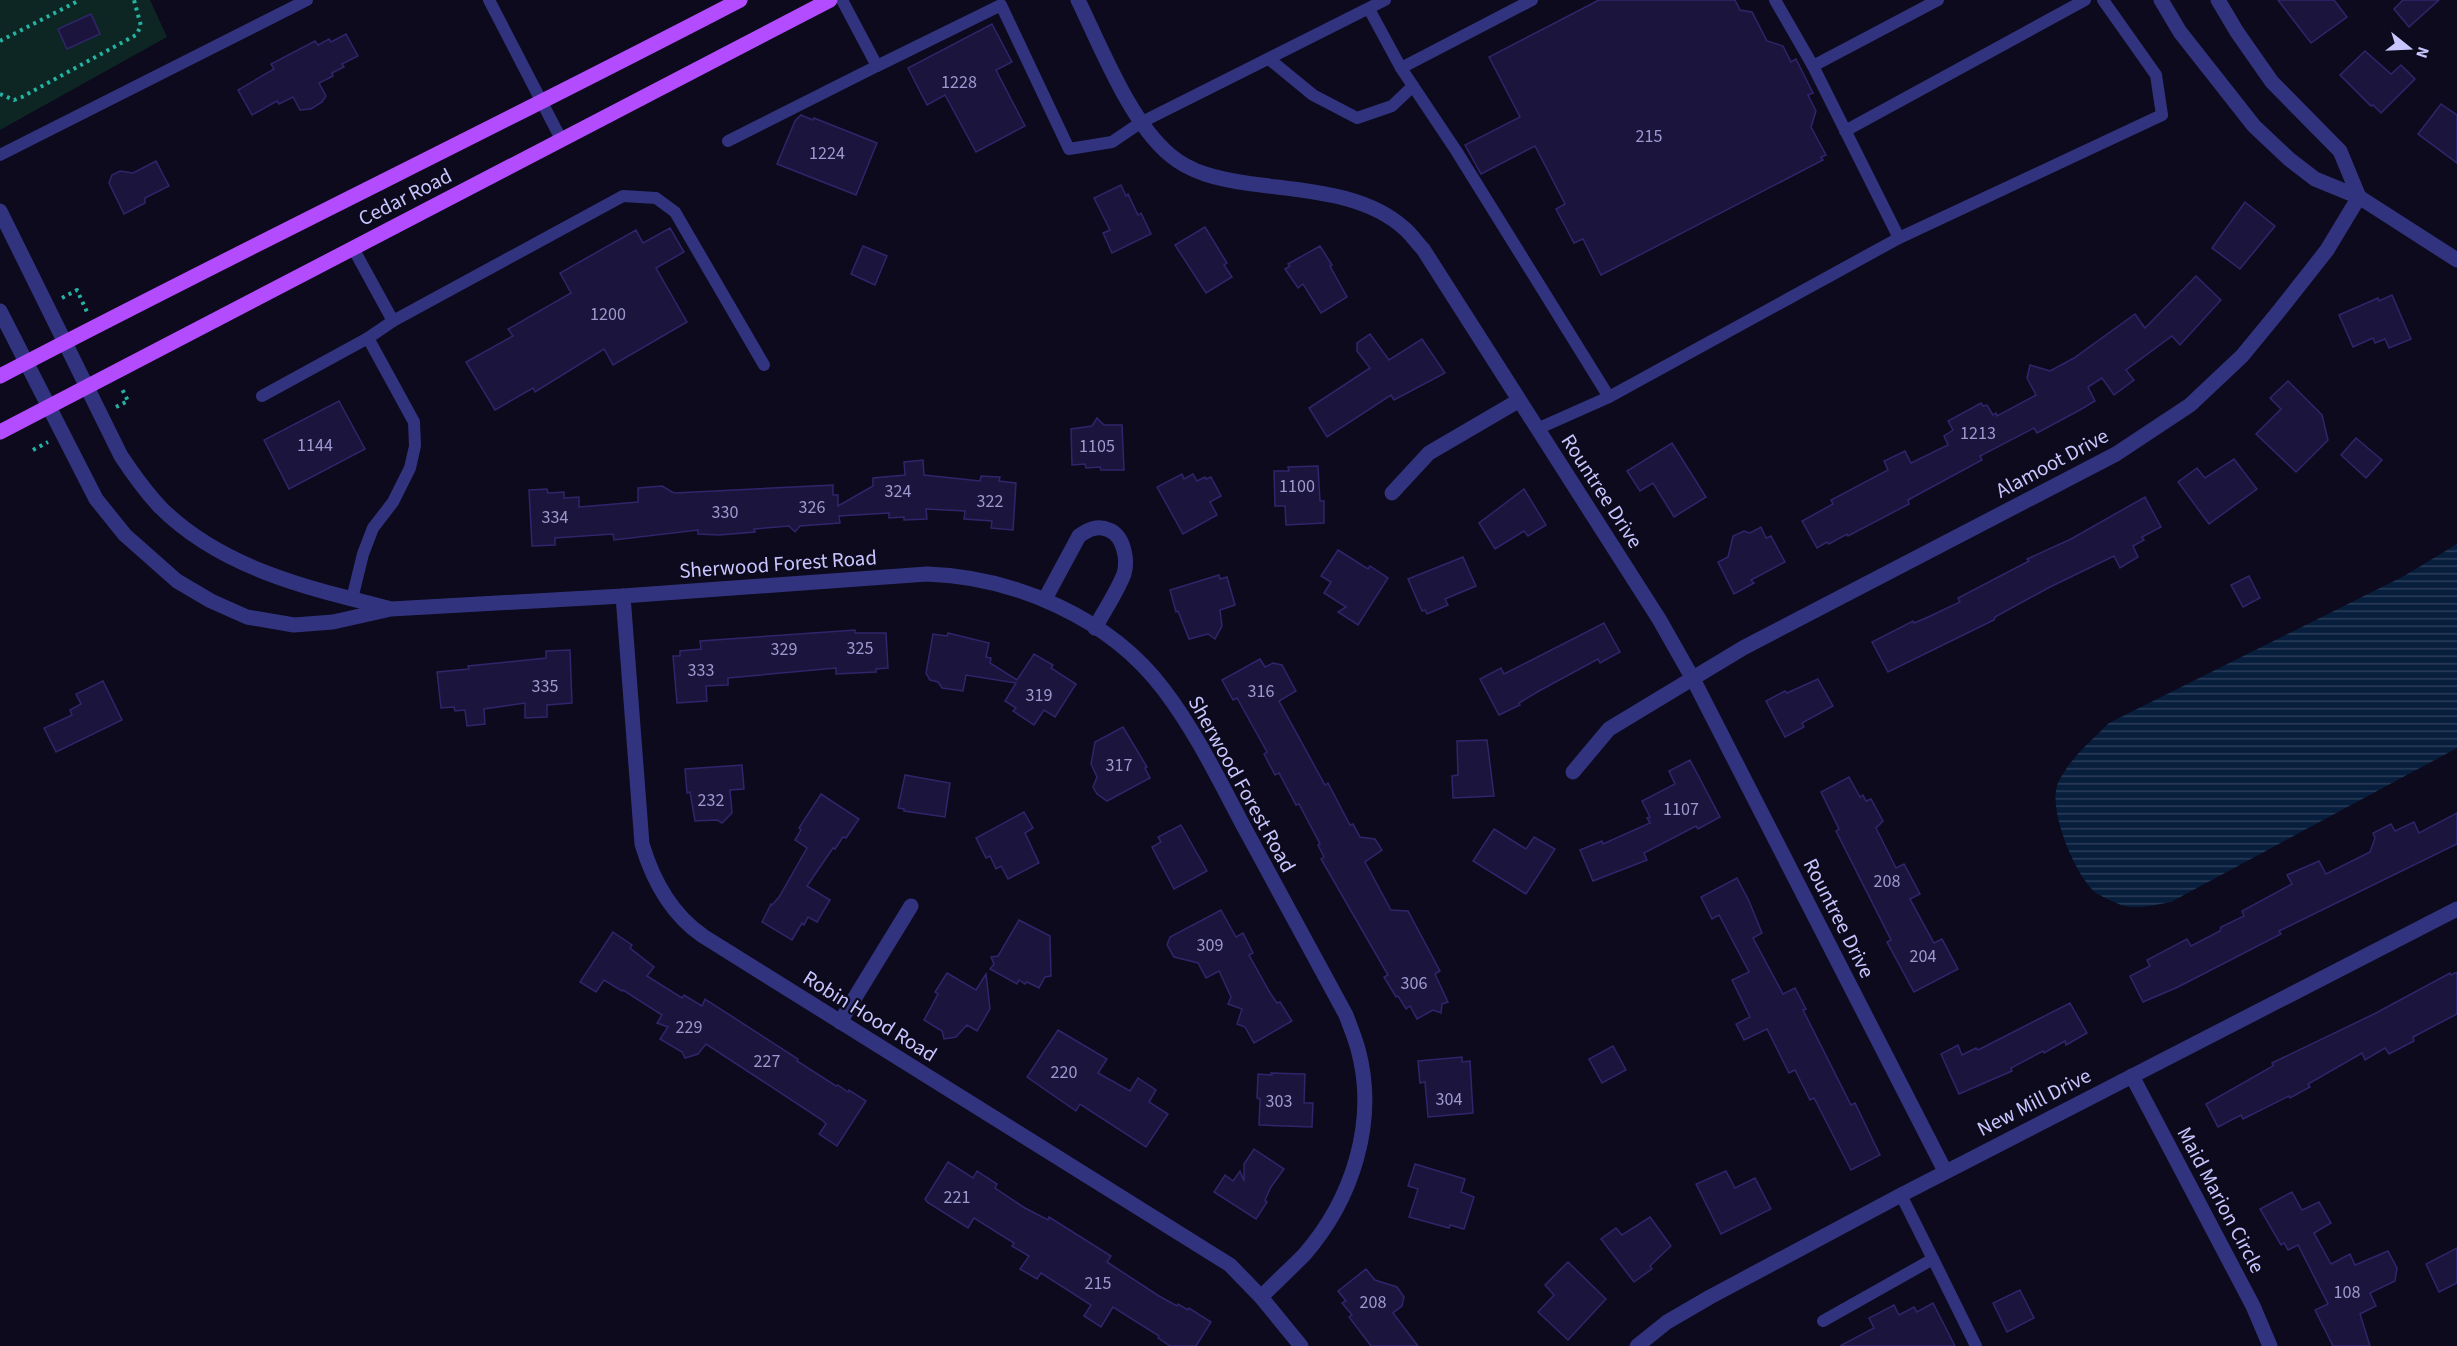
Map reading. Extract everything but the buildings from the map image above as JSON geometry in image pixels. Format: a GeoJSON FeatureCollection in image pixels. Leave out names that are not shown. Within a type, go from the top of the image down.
{"type":"FeatureCollection","features":[{"type":"Feature","properties":{"kind":"main road","name":"Cedar Road"},"geometry":{"type":"LineString","coordinates":[[0,376],[740,0]]}},
{"type":"Feature","properties":{"kind":"main road","name":"Cedar Road"},"geometry":{"type":"LineString","coordinates":[[0,432],[830,0]]}},
{"type":"Feature","properties":{"kind":"street","name":"Rountree Drive"},"geometry":{"type":"LineString","coordinates":[[1078,0],[1140,123],[1171,156],[1189,167],[1214,177],[1338,197],[1371,208],[1405,228],[1423,249],[1659,619],[1693,679],[1945,1171]]}},
{"type":"Feature","properties":{"kind":"street"},"geometry":{"type":"LineString","coordinates":[[2161,0],[2180,32],[2254,126],[2289,159],[2315,179],[2359,196],[2457,260]]}},
{"type":"Feature","properties":{"kind":"street"},"geometry":{"type":"LineString","coordinates":[[2218,0],[2272,82],[2340,151],[2359,196]]}},
{"type":"Feature","properties":{"kind":"street","name":"Alamoot Drive"},"geometry":{"type":"LineString","coordinates":[[1573,772],[1609,729],[1743,648],[2116,454],[2190,405],[2242,356],[2327,249],[2359,196]]}},
{"type":"Feature","properties":{"kind":"street","name":"Sherwood Forest Road"},"geometry":{"type":"LineString","coordinates":[[0,211],[121,456],[144,488],[188,531],[215,549],[305,588],[391,609]]}},
{"type":"Feature","properties":{"kind":"street","name":"Sherwood Forest Road"},"geometry":{"type":"LineString","coordinates":[[0,311],[96,499],[125,535],[146,556],[177,581],[248,617],[294,625],[333,622],[391,609],[623,596],[927,574],[974,579],[1045,599],[1095,628],[1139,661],[1163,688],[1202,746],[1346,1015],[1358,1051],[1364,1090],[1364,1119],[1355,1167],[1340,1203],[1305,1254],[1261,1297]]}},
{"type":"Feature","properties":{"kind":"street"},"geometry":{"type":"LineString","coordinates":[[1392,493],[1429,453],[1518,401]]}},
{"type":"Feature","properties":{"kind":"street"},"geometry":{"type":"LineString","coordinates":[[1045,599],[1079,536],[1088,530],[1102,527],[1115,532],[1126,556],[1124,574],[1095,628]]}},
{"type":"Feature","properties":{"kind":"street","name":"Robin Hood Road"},"geometry":{"type":"LineString","coordinates":[[623,596],[642,844],[654,878],[674,911],[691,928],[1230,1265],[1261,1297],[1301,1346]]}},
{"type":"Feature","properties":{"kind":"street"},"geometry":{"type":"LineString","coordinates":[[840,1022],[911,906]]}},
{"type":"Feature","properties":{"kind":"street","name":"New Mill Drive"},"geometry":{"type":"LineString","coordinates":[[1637,1346],[1667,1322],[1710,1297],[1945,1171],[2457,909]]}},
{"type":"Feature","properties":{"kind":"street","name":"Maid Marion Circle"},"geometry":{"type":"LineString","coordinates":[[2132,1076],[2253,1306],[2270,1346]]}},
{"type":"Feature","properties":{"kind":"lane"},"geometry":{"type":"LineString","coordinates":[[0,154],[307,0]]}},
{"type":"Feature","properties":{"kind":"lane"},"geometry":{"type":"LineString","coordinates":[[489,0],[561,139]]}},
{"type":"Feature","properties":{"kind":"lane"},"geometry":{"type":"LineString","coordinates":[[842,0],[876,66]]}},
{"type":"Feature","properties":{"kind":"lane"},"geometry":{"type":"LineString","coordinates":[[728,141],[1001,5],[1069,149],[1112,142],[1140,123],[1385,0]]}},
{"type":"Feature","properties":{"kind":"lane"},"geometry":{"type":"LineString","coordinates":[[1401,68],[1532,0]]}},
{"type":"Feature","properties":{"kind":"lane"},"geometry":{"type":"LineString","coordinates":[[1775,0],[1813,66],[1899,238]]}},
{"type":"Feature","properties":{"kind":"lane"},"geometry":{"type":"LineString","coordinates":[[1813,66],[1938,0]]}},
{"type":"Feature","properties":{"kind":"lane"},"geometry":{"type":"LineString","coordinates":[[1845,131],[2085,0]]}},
{"type":"Feature","properties":{"kind":"lane"},"geometry":{"type":"LineString","coordinates":[[1537,429],[1609,397],[1899,238],[2162,115],[2156,75],[2103,0]]}},
{"type":"Feature","properties":{"kind":"lane"},"geometry":{"type":"LineString","coordinates":[[1369,9],[1401,68],[1457,152],[1609,397]]}},
{"type":"Feature","properties":{"kind":"lane"},"geometry":{"type":"LineString","coordinates":[[1269,59],[1313,95],[1357,118],[1392,106],[1413,86]]}},
{"type":"Feature","properties":{"kind":"lane"},"geometry":{"type":"LineString","coordinates":[[262,396],[368,338],[393,321],[623,196],[656,198],[675,212],[764,365]]}},
{"type":"Feature","properties":{"kind":"lane"},"geometry":{"type":"LineString","coordinates":[[353,248],[393,321]]}},
{"type":"Feature","properties":{"kind":"lane"},"geometry":{"type":"LineString","coordinates":[[352,599],[363,555],[373,528],[393,502],[410,468],[416,446],[414,422],[368,338]]}},
{"type":"Feature","properties":{"kind":"lane"},"geometry":{"type":"LineString","coordinates":[[1901,1195],[1976,1346]]}},
{"type":"Feature","properties":{"kind":"lane"},"geometry":{"type":"LineString","coordinates":[[1823,1321],[1933,1259]]}},
{"type":"Feature","properties":{"kind":"path"},"geometry":{"type":"LineString","coordinates":[[0,41],[80,0]]}},
{"type":"Feature","properties":{"kind":"path"},"geometry":{"type":"LineString","coordinates":[[0,94],[14,100],[22,97],[136,35],[141,26],[134,0]]}},
{"type":"Feature","properties":{"kind":"green space"},"geometry":{"type":"Polygon","coordinates":[[[0,0],[150,0],[167,37],[0,130],[0,0]]]}},
{"type":"Feature","properties":{"kind":"water"},"geometry":{"type":"Polygon","coordinates":[[[2457,544],[2457,748],[2171,902],[2134,907],[2121,905],[2096,893],[2080,872],[2065,841],[2056,808],[2056,794],[2058,783],[2068,766],[2109,723],[2404,576],[2457,544]]]}}]}
